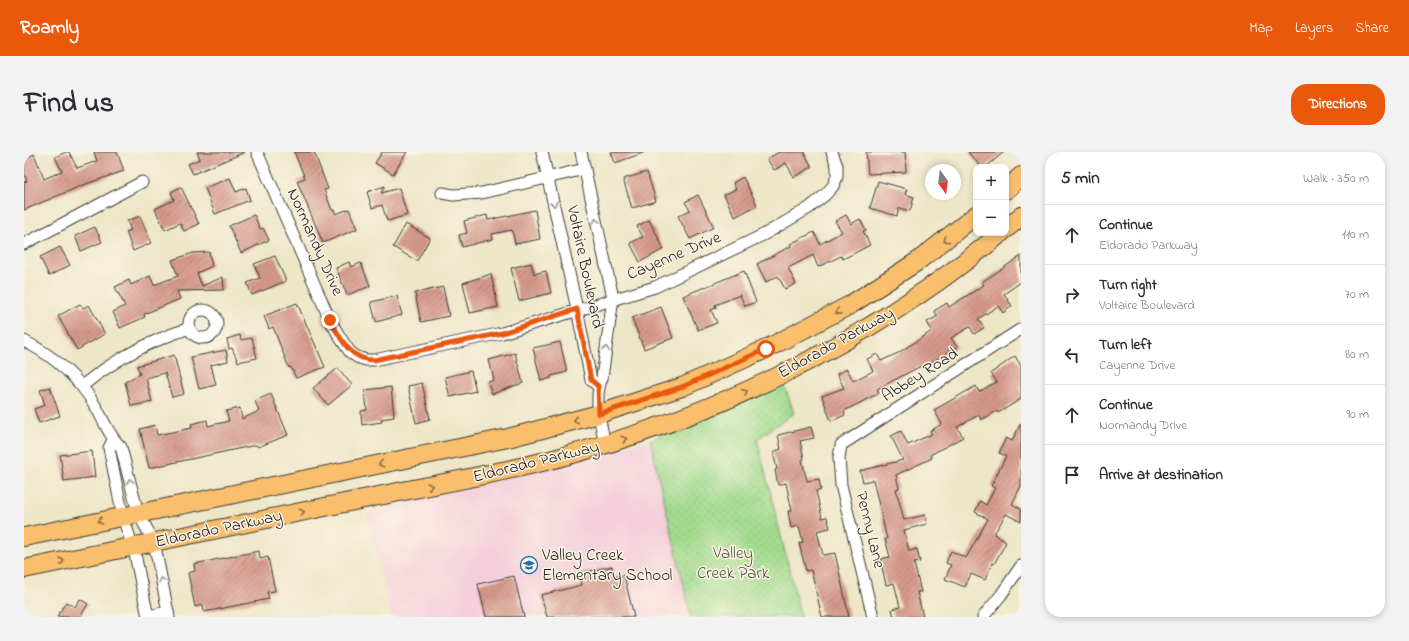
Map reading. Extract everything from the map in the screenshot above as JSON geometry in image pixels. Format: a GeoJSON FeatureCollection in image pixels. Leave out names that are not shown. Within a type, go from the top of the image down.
{"type":"FeatureCollection","features":[{"type":"Feature","properties":{"kind":"main road"},"geometry":{"type":"LineString","coordinates":[[1009,187],[1021,176]]}},
{"type":"Feature","properties":{"kind":"main road"},"geometry":{"type":"LineString","coordinates":[[1009,226],[1021,216]]}},
{"type":"Feature","properties":{"kind":"main road","name":"Eldorado Parkway"},"geometry":{"type":"LineString","coordinates":[[24,537],[492,442],[599,414],[682,387],[766,349],[856,301],[918,261],[973,217]]}},
{"type":"Feature","properties":{"kind":"main road","name":"Eldorado Parkway"},"geometry":{"type":"LineString","coordinates":[[24,569],[513,469],[605,445],[716,404],[766,382],[832,349],[924,291],[997,236]]}},
{"type":"Feature","properties":{"kind":"street","name":"Normandy Drive"},"geometry":{"type":"LineString","coordinates":[[257,152],[330,320],[350,352],[362,358],[374,360],[456,342]]}},
{"type":"Feature","properties":{"kind":"street","name":"Voltaire Boulevard"},"geometry":{"type":"LineString","coordinates":[[542,152],[577,309],[591,380],[598,386]]}},
{"type":"Feature","properties":{"kind":"street","name":"Voltaire Boulevard"},"geometry":{"type":"LineString","coordinates":[[581,152],[613,298],[602,378],[598,386],[599,414],[605,445]]}},
{"type":"Feature","properties":{"kind":"street","name":"Cayenne Drive"},"geometry":{"type":"LineString","coordinates":[[456,342],[502,333],[655,286],[765,234],[809,208],[833,186],[837,166],[832,152]]}},
{"type":"Feature","properties":{"kind":"street"},"geometry":{"type":"LineString","coordinates":[[442,193],[468,195],[585,170]]}},
{"type":"Feature","properties":{"kind":"street"},"geometry":{"type":"LineString","coordinates":[[24,244],[142,182]]}},
{"type":"Feature","properties":{"kind":"street"},"geometry":{"type":"LineString","coordinates":[[82,386],[114,361],[135,349],[161,337],[190,328]]}},
{"type":"Feature","properties":{"kind":"street","name":"Abbey Road"},"geometry":{"type":"LineString","coordinates":[[840,451],[841,445],[849,439],[930,389],[1021,329]]}},
{"type":"Feature","properties":{"kind":"street"},"geometry":{"type":"LineString","coordinates":[[24,341],[58,362],[82,386],[103,418],[113,440],[121,447],[131,515],[133,547],[148,616],[168,614],[154,542],[131,515]]}},
{"type":"Feature","properties":{"kind":"street","name":"Penny Lane"},"geometry":{"type":"LineString","coordinates":[[840,451],[839,468],[841,485],[873,617]]}},
{"type":"Feature","properties":{"kind":"street"},"geometry":{"type":"LineString","coordinates":[[983,617],[1002,595],[1021,566]]}},
{"type":"Feature","properties":{"kind":"shaded area","name":"Valley Creek Elementary School"},"geometry":{"type":"Polygon","coordinates":[[[650,440],[691,617],[392,617],[366,513],[650,440]]]}},
{"type":"Feature","properties":{"kind":"green space","name":"Valley Creek Park"},"geometry":{"type":"Polygon","coordinates":[[[784,384],[794,413],[757,439],[801,617],[691,617],[650,440],[784,384]]]}},
{"type":"Feature","properties":{"kind":"building"},"geometry":{"type":"Polygon","coordinates":[[[69,152],[77,168],[97,161],[94,152],[117,152],[124,171],[83,185],[24,210],[24,182],[27,181],[24,173],[24,158],[34,154],[44,179],[62,171],[55,157],[69,152]]]}},
{"type":"Feature","properties":{"kind":"building"},"geometry":{"type":"Polygon","coordinates":[[[197,152],[245,152],[193,174],[188,164],[200,159],[197,152]]]}},
{"type":"Feature","properties":{"kind":"building"},"geometry":{"type":"Polygon","coordinates":[[[294,152],[314,152],[328,189],[324,190],[332,210],[334,210],[336,214],[349,209],[357,229],[323,243],[297,181],[305,178],[294,152]]]}},
{"type":"Feature","properties":{"kind":"building"},"geometry":{"type":"Polygon","coordinates":[[[382,152],[407,152],[393,174],[375,163],[382,152]]]}},
{"type":"Feature","properties":{"kind":"building"},"geometry":{"type":"Polygon","coordinates":[[[611,152],[643,152],[643,153],[615,163],[611,152]]]}},
{"type":"Feature","properties":{"kind":"building"},"geometry":{"type":"Polygon","coordinates":[[[779,152],[804,152],[812,167],[794,177],[786,163],[774,170],[767,159],[779,152]]]}},
{"type":"Feature","properties":{"kind":"building"},"geometry":{"type":"Polygon","coordinates":[[[866,152],[905,152],[906,172],[868,174],[866,152]]]}},
{"type":"Feature","properties":{"kind":"building"},"geometry":{"type":"Polygon","coordinates":[[[968,152],[1004,152],[990,164],[978,164],[968,152]]]}},
{"type":"Feature","properties":{"kind":"building"},"geometry":{"type":"Polygon","coordinates":[[[647,172],[656,201],[632,208],[623,179],[647,172]]]}},
{"type":"Feature","properties":{"kind":"building"},"geometry":{"type":"Polygon","coordinates":[[[743,177],[757,205],[735,217],[724,195],[736,189],[733,183],[743,177]]]}},
{"type":"Feature","properties":{"kind":"building"},"geometry":{"type":"Polygon","coordinates":[[[230,178],[236,192],[246,188],[250,200],[215,214],[205,188],[230,178]]]}},
{"type":"Feature","properties":{"kind":"building"},"geometry":{"type":"Polygon","coordinates":[[[878,181],[907,189],[905,194],[914,197],[910,211],[899,208],[897,216],[870,208],[878,181]]]}},
{"type":"Feature","properties":{"kind":"building"},"geometry":{"type":"Polygon","coordinates":[[[385,186],[381,193],[399,188],[407,215],[387,221],[382,205],[372,208],[367,192],[385,186]]]}},
{"type":"Feature","properties":{"kind":"building"},"geometry":{"type":"Polygon","coordinates":[[[181,187],[199,224],[184,231],[180,223],[165,230],[155,209],[174,200],[171,192],[181,187]]]}},
{"type":"Feature","properties":{"kind":"building"},"geometry":{"type":"Polygon","coordinates":[[[698,195],[714,227],[690,239],[678,216],[690,210],[685,202],[698,195]]]}},
{"type":"Feature","properties":{"kind":"building"},"geometry":{"type":"Polygon","coordinates":[[[535,210],[540,239],[515,244],[512,230],[492,234],[493,239],[462,247],[459,235],[467,233],[464,221],[487,215],[488,220],[535,210]]]}},
{"type":"Feature","properties":{"kind":"building"},"geometry":{"type":"Polygon","coordinates":[[[254,215],[260,229],[263,228],[269,240],[241,253],[229,226],[254,215]]]}},
{"type":"Feature","properties":{"kind":"building"},"geometry":{"type":"Polygon","coordinates":[[[846,215],[851,224],[860,219],[866,230],[863,231],[870,245],[843,259],[841,256],[818,267],[813,255],[788,268],[796,284],[785,289],[778,276],[766,282],[757,264],[791,246],[790,244],[814,232],[820,244],[842,232],[835,221],[846,215]]]}},
{"type":"Feature","properties":{"kind":"building"},"geometry":{"type":"Polygon","coordinates":[[[140,216],[151,243],[133,251],[126,232],[131,230],[127,221],[140,216]]]}},
{"type":"Feature","properties":{"kind":"building"},"geometry":{"type":"Polygon","coordinates":[[[649,220],[664,249],[640,262],[630,243],[643,237],[637,226],[649,220]]]}},
{"type":"Feature","properties":{"kind":"building"},"geometry":{"type":"Polygon","coordinates":[[[406,224],[430,238],[417,261],[393,247],[406,224]]]}},
{"type":"Feature","properties":{"kind":"building"},"geometry":{"type":"Polygon","coordinates":[[[95,227],[102,242],[81,251],[75,236],[95,227]]]}},
{"type":"Feature","properties":{"kind":"building"},"geometry":{"type":"Polygon","coordinates":[[[60,247],[70,265],[49,276],[40,257],[60,247]]]}},
{"type":"Feature","properties":{"kind":"building"},"geometry":{"type":"Polygon","coordinates":[[[209,252],[212,266],[197,273],[202,286],[223,277],[224,290],[177,291],[180,299],[144,314],[145,317],[120,328],[113,312],[125,306],[115,287],[129,280],[131,285],[150,276],[154,285],[178,276],[172,260],[193,253],[209,252]]]}},
{"type":"Feature","properties":{"kind":"building"},"geometry":{"type":"Polygon","coordinates":[[[275,256],[286,281],[252,295],[247,283],[260,278],[254,264],[275,256]]]}},
{"type":"Feature","properties":{"kind":"building"},"geometry":{"type":"Polygon","coordinates":[[[1021,256],[1021,282],[1004,294],[1012,306],[1003,313],[998,306],[978,319],[984,328],[974,334],[970,327],[951,338],[957,347],[922,368],[921,366],[877,389],[879,393],[844,411],[845,415],[831,421],[822,396],[844,388],[837,374],[847,369],[853,381],[873,371],[867,359],[877,354],[881,361],[898,353],[932,331],[927,322],[938,316],[934,311],[947,303],[949,307],[984,285],[982,282],[1021,256]]]}},
{"type":"Feature","properties":{"kind":"building"},"geometry":{"type":"Polygon","coordinates":[[[349,262],[351,267],[361,263],[370,286],[347,295],[336,268],[349,262]]]}},
{"type":"Feature","properties":{"kind":"building"},"geometry":{"type":"Polygon","coordinates":[[[531,263],[534,274],[546,271],[551,293],[519,301],[511,268],[531,263]]]}},
{"type":"Feature","properties":{"kind":"building"},"geometry":{"type":"Polygon","coordinates":[[[744,271],[756,302],[745,306],[740,295],[715,305],[716,308],[711,310],[717,323],[698,330],[683,296],[744,271]]]}},
{"type":"Feature","properties":{"kind":"building"},"geometry":{"type":"Polygon","coordinates":[[[491,274],[498,307],[470,313],[463,283],[491,274]]]}},
{"type":"Feature","properties":{"kind":"building"},"geometry":{"type":"Polygon","coordinates":[[[443,287],[449,316],[421,322],[415,293],[443,287]]]}},
{"type":"Feature","properties":{"kind":"building"},"geometry":{"type":"Polygon","coordinates":[[[397,296],[402,315],[376,322],[371,302],[397,296]]]}},
{"type":"Feature","properties":{"kind":"building"},"geometry":{"type":"Polygon","coordinates":[[[297,303],[325,367],[296,378],[291,367],[289,368],[273,327],[269,329],[264,316],[297,303]]]}},
{"type":"Feature","properties":{"kind":"building"},"geometry":{"type":"Polygon","coordinates":[[[80,304],[83,308],[89,305],[105,334],[77,350],[58,316],[80,304]]]}},
{"type":"Feature","properties":{"kind":"building"},"geometry":{"type":"Polygon","coordinates":[[[661,307],[673,338],[644,349],[632,318],[661,307]]]}},
{"type":"Feature","properties":{"kind":"building"},"geometry":{"type":"Polygon","coordinates":[[[240,335],[241,340],[252,338],[257,358],[238,362],[232,348],[229,349],[227,339],[240,335]]]}},
{"type":"Feature","properties":{"kind":"building"},"geometry":{"type":"Polygon","coordinates":[[[560,342],[567,372],[551,376],[551,378],[541,381],[533,348],[560,342]]]}},
{"type":"Feature","properties":{"kind":"building"},"geometry":{"type":"Polygon","coordinates":[[[226,350],[228,361],[211,365],[216,385],[199,389],[191,357],[226,350]]]}},
{"type":"Feature","properties":{"kind":"building"},"geometry":{"type":"Polygon","coordinates":[[[515,353],[523,383],[492,394],[488,382],[494,380],[489,360],[515,353]]]}},
{"type":"Feature","properties":{"kind":"building"},"geometry":{"type":"Polygon","coordinates":[[[174,355],[184,394],[172,397],[165,373],[146,378],[152,402],[131,406],[125,382],[140,374],[137,366],[174,355]]]}},
{"type":"Feature","properties":{"kind":"building"},"geometry":{"type":"Polygon","coordinates":[[[1015,356],[1021,366],[1021,399],[998,413],[997,411],[981,420],[979,415],[957,427],[963,437],[930,455],[932,458],[896,475],[899,488],[896,489],[904,520],[925,515],[927,524],[904,530],[909,551],[917,549],[920,562],[914,563],[921,592],[917,592],[923,617],[894,617],[892,609],[900,607],[894,583],[886,585],[880,559],[890,557],[885,539],[887,539],[873,480],[863,482],[860,471],[903,460],[891,436],[901,431],[908,445],[932,434],[930,431],[942,424],[934,410],[976,386],[979,392],[997,382],[991,373],[1015,356]]]}},
{"type":"Feature","properties":{"kind":"building"},"geometry":{"type":"Polygon","coordinates":[[[338,368],[352,385],[328,405],[313,388],[338,368]]]}},
{"type":"Feature","properties":{"kind":"building"},"geometry":{"type":"Polygon","coordinates":[[[471,371],[476,391],[450,397],[445,377],[471,371]]]}},
{"type":"Feature","properties":{"kind":"building"},"geometry":{"type":"Polygon","coordinates":[[[422,383],[430,419],[416,423],[408,386],[422,383]]]}},
{"type":"Feature","properties":{"kind":"building"},"geometry":{"type":"Polygon","coordinates":[[[50,387],[60,416],[39,423],[34,409],[45,405],[40,390],[50,387]]]}},
{"type":"Feature","properties":{"kind":"building"},"geometry":{"type":"Polygon","coordinates":[[[391,387],[394,417],[381,419],[382,422],[362,425],[361,411],[367,410],[365,390],[391,387]]]}},
{"type":"Feature","properties":{"kind":"building"},"geometry":{"type":"Polygon","coordinates":[[[271,394],[288,435],[258,447],[256,445],[149,468],[140,429],[155,425],[157,435],[192,428],[191,424],[207,420],[208,426],[229,421],[226,411],[240,408],[242,419],[259,411],[255,401],[271,394]]]}},
{"type":"Feature","properties":{"kind":"building"},"geometry":{"type":"Polygon","coordinates":[[[1021,423],[1021,486],[1012,504],[1021,509],[1021,522],[1006,514],[994,534],[1006,542],[994,564],[992,563],[985,580],[971,574],[965,587],[945,579],[951,565],[946,563],[951,551],[966,558],[988,519],[975,512],[980,501],[986,505],[995,488],[991,486],[1006,456],[999,453],[1006,438],[1012,441],[1021,423]]]}},
{"type":"Feature","properties":{"kind":"building"},"geometry":{"type":"Polygon","coordinates":[[[811,427],[814,438],[800,441],[804,459],[802,460],[807,481],[819,479],[821,490],[816,491],[822,518],[827,517],[830,528],[817,531],[823,555],[835,553],[849,617],[822,617],[811,570],[806,571],[799,543],[803,542],[799,526],[791,528],[788,511],[792,511],[786,483],[778,485],[775,470],[777,469],[773,452],[781,449],[778,435],[811,427]]]}},
{"type":"Feature","properties":{"kind":"building"},"geometry":{"type":"Polygon","coordinates":[[[92,451],[95,477],[64,481],[60,455],[92,451]]]}},
{"type":"Feature","properties":{"kind":"building"},"geometry":{"type":"Polygon","coordinates":[[[259,551],[260,559],[268,557],[275,591],[267,592],[269,599],[204,612],[203,605],[195,607],[188,573],[195,571],[194,564],[259,551]]]}},
{"type":"Feature","properties":{"kind":"building"},"geometry":{"type":"Polygon","coordinates":[[[612,566],[614,577],[624,575],[634,617],[547,617],[541,595],[582,585],[579,574],[612,566]]]}},
{"type":"Feature","properties":{"kind":"building"},"geometry":{"type":"Polygon","coordinates":[[[514,576],[524,617],[486,617],[478,584],[514,576]]]}},
{"type":"Feature","properties":{"kind":"building"},"geometry":{"type":"Polygon","coordinates":[[[80,599],[88,604],[80,617],[57,617],[66,602],[75,607],[80,599]]]}},
{"type":"Feature","properties":{"kind":"place","name":"Valley Creek Elementary School"},"geometry":{"type":"Point","coordinates":[529,565]}},
{"type":"Feature","properties":{"kind":"route"},"geometry":{"type":"LineString","coordinates":[[330,320],[350,352],[357,357],[366,360],[374,360],[502,333],[577,309],[591,380],[598,386],[599,414],[682,387],[723,370],[766,349]]}}]}
